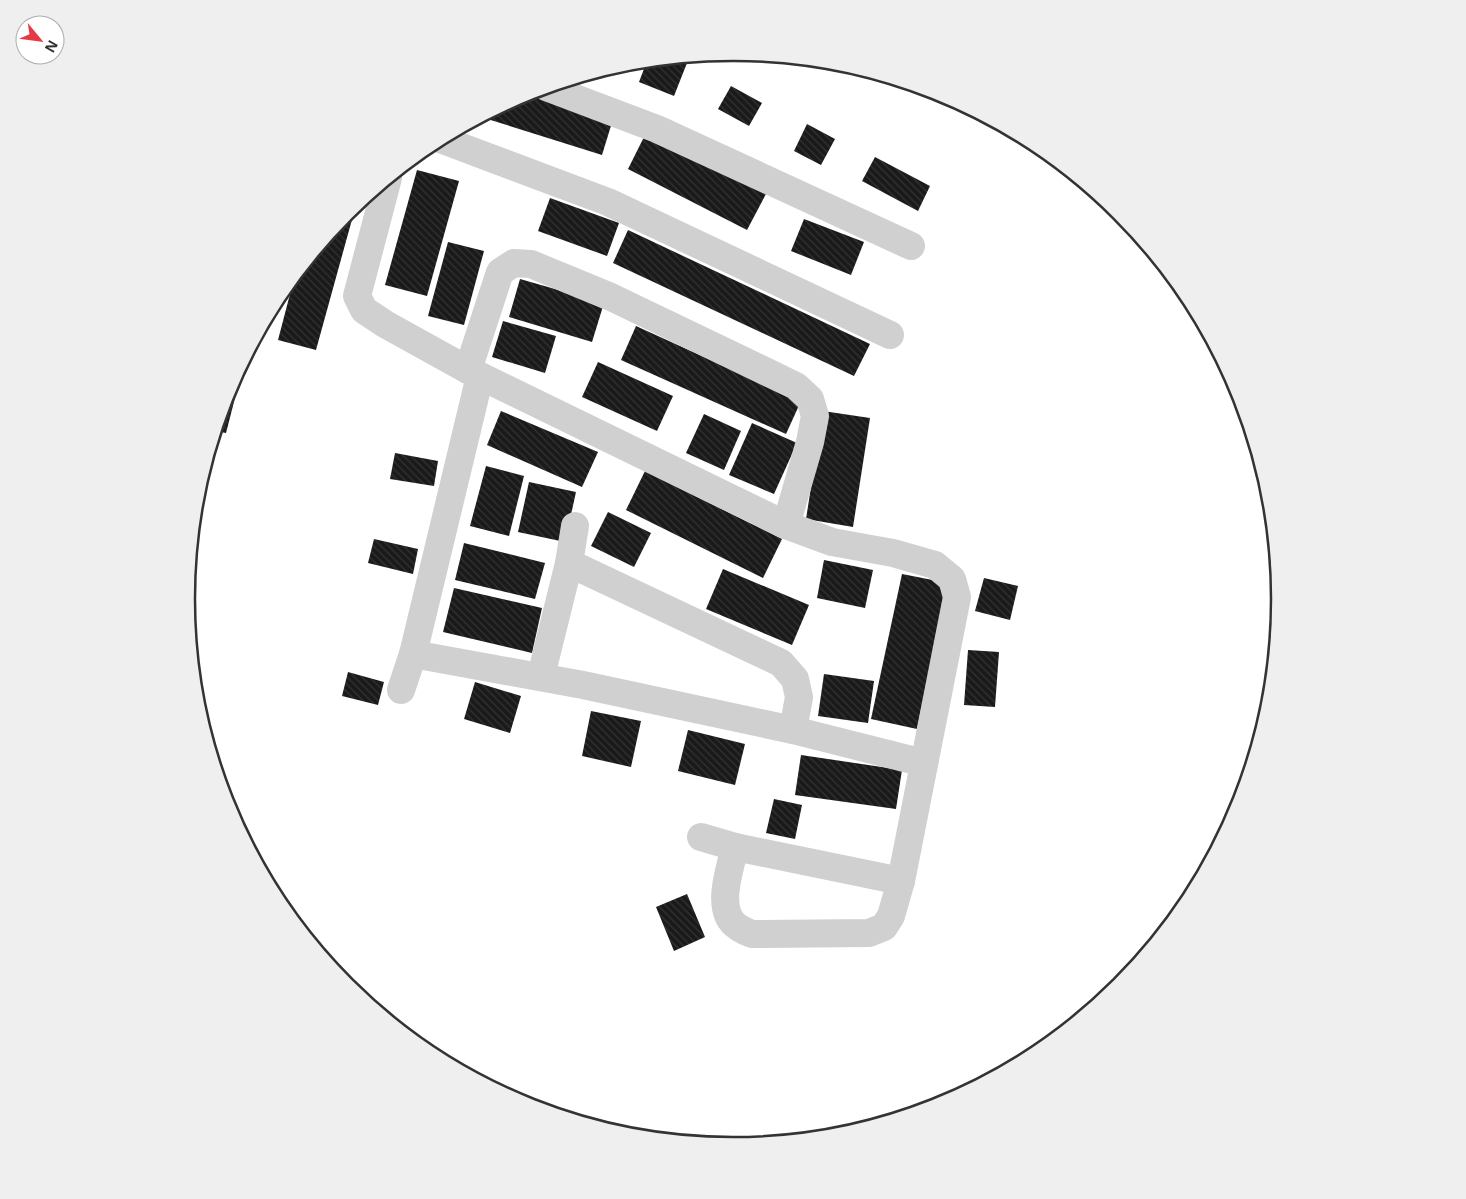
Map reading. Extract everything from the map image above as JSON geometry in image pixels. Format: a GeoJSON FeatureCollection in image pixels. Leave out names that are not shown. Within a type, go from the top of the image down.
{"type":"FeatureCollection","features":[{"type":"Feature","properties":{"kind":"street"},"geometry":{"type":"LineString","coordinates":[[557,91],[657,129],[911,246]]}},
{"type":"Feature","properties":{"kind":"street"},"geometry":{"type":"LineString","coordinates":[[449,142],[608,202],[890,335]]}},
{"type":"Feature","properties":{"kind":"street"},"geometry":{"type":"LineString","coordinates":[[385,189],[357,296],[364,310],[385,324],[474,373],[786,525],[832,542],[893,554],[935,565],[952,579],[957,597],[901,881],[891,916],[884,927],[869,933],[752,934],[736,927],[726,913],[725,896],[734,846]]}},
{"type":"Feature","properties":{"kind":"street"},"geometry":{"type":"LineString","coordinates":[[401,690],[413,654],[474,373],[500,272],[514,262],[531,264],[611,297],[796,386],[810,399],[815,416],[810,442],[786,525]]}},
{"type":"Feature","properties":{"kind":"street"},"geometry":{"type":"LineString","coordinates":[[541,676],[575,526]]}},
{"type":"Feature","properties":{"kind":"street"},"geometry":{"type":"LineString","coordinates":[[568,563],[781,663],[795,679],[799,697],[793,730]]}},
{"type":"Feature","properties":{"kind":"street"},"geometry":{"type":"LineString","coordinates":[[413,654],[541,676],[793,730],[924,763]]}},
{"type":"Feature","properties":{"kind":"street"},"geometry":{"type":"LineString","coordinates":[[701,837],[734,846],[901,881]]}},
{"type":"Feature","properties":{"kind":"building"},"geometry":{"type":"Polygon","coordinates":[[[687,63],[674,96],[639,82],[644,69],[687,63]]]}},
{"type":"Feature","properties":{"kind":"building"},"geometry":{"type":"Polygon","coordinates":[[[731,86],[762,103],[749,126],[718,109],[731,86]]]}},
{"type":"Feature","properties":{"kind":"building"},"geometry":{"type":"Polygon","coordinates":[[[547,95],[614,116],[602,155],[490,120],[547,95]]]}},
{"type":"Feature","properties":{"kind":"building"},"geometry":{"type":"Polygon","coordinates":[[[807,124],[835,139],[821,165],[794,151],[807,124]]]}},
{"type":"Feature","properties":{"kind":"building"},"geometry":{"type":"Polygon","coordinates":[[[647,131],[767,192],[747,230],[628,169],[647,131]]]}},
{"type":"Feature","properties":{"kind":"building"},"geometry":{"type":"Polygon","coordinates":[[[875,157],[930,186],[918,211],[862,181],[875,157]]]}},
{"type":"Feature","properties":{"kind":"building"},"geometry":{"type":"Polygon","coordinates":[[[417,170],[459,181],[427,296],[385,285],[417,170]]]}},
{"type":"Feature","properties":{"kind":"building"},"geometry":{"type":"Polygon","coordinates":[[[550,198],[619,223],[607,256],[538,231],[550,198]]]}},
{"type":"Feature","properties":{"kind":"building"},"geometry":{"type":"Polygon","coordinates":[[[352,219],[316,350],[278,340],[290,293],[328,245],[352,219]]]}},
{"type":"Feature","properties":{"kind":"building"},"geometry":{"type":"Polygon","coordinates":[[[804,219],[864,242],[851,275],[791,251],[804,219]]]}},
{"type":"Feature","properties":{"kind":"building"},"geometry":{"type":"Polygon","coordinates":[[[628,230],[870,344],[854,376],[613,263],[628,230]]]}},
{"type":"Feature","properties":{"kind":"building"},"geometry":{"type":"Polygon","coordinates":[[[448,242],[484,251],[464,325],[428,316],[448,242]]]}},
{"type":"Feature","properties":{"kind":"building"},"geometry":{"type":"Polygon","coordinates":[[[520,279],[604,303],[592,342],[509,317],[520,279]]]}},
{"type":"Feature","properties":{"kind":"building"},"geometry":{"type":"Polygon","coordinates":[[[503,321],[556,336],[545,373],[492,357],[503,321]]]}},
{"type":"Feature","properties":{"kind":"building"},"geometry":{"type":"Polygon","coordinates":[[[636,326],[801,401],[786,434],[621,360],[636,326]]]}},
{"type":"Feature","properties":{"kind":"building"},"geometry":{"type":"Polygon","coordinates":[[[598,362],[673,396],[657,431],[582,397],[598,362]]]}},
{"type":"Feature","properties":{"kind":"building"},"geometry":{"type":"Polygon","coordinates":[[[236,394],[226,433],[221,432],[236,394]]]}},
{"type":"Feature","properties":{"kind":"building"},"geometry":{"type":"Polygon","coordinates":[[[501,411],[598,452],[582,487],[487,445],[501,411]]]}},
{"type":"Feature","properties":{"kind":"building"},"geometry":{"type":"Polygon","coordinates":[[[823,411],[870,418],[853,527],[806,519],[823,411]]]}},
{"type":"Feature","properties":{"kind":"building"},"geometry":{"type":"Polygon","coordinates":[[[704,414],[741,431],[724,470],[686,453],[704,414]]]}},
{"type":"Feature","properties":{"kind":"building"},"geometry":{"type":"Polygon","coordinates":[[[752,423],[797,443],[774,494],[729,475],[752,423]]]}},
{"type":"Feature","properties":{"kind":"building"},"geometry":{"type":"Polygon","coordinates":[[[395,453],[438,461],[434,486],[390,479],[395,453]]]}},
{"type":"Feature","properties":{"kind":"building"},"geometry":{"type":"Polygon","coordinates":[[[486,466],[524,476],[509,536],[470,526],[486,466]]]}},
{"type":"Feature","properties":{"kind":"building"},"geometry":{"type":"Polygon","coordinates":[[[645,471],[782,539],[763,578],[626,510],[645,471]]]}},
{"type":"Feature","properties":{"kind":"building"},"geometry":{"type":"Polygon","coordinates":[[[529,482],[576,492],[565,542],[518,532],[529,482]]]}},
{"type":"Feature","properties":{"kind":"building"},"geometry":{"type":"Polygon","coordinates":[[[608,512],[651,533],[634,567],[591,546],[608,512]]]}},
{"type":"Feature","properties":{"kind":"building"},"geometry":{"type":"Polygon","coordinates":[[[374,539],[418,549],[413,574],[368,563],[374,539]]]}},
{"type":"Feature","properties":{"kind":"building"},"geometry":{"type":"Polygon","coordinates":[[[464,543],[545,563],[535,599],[455,580],[464,543]]]}},
{"type":"Feature","properties":{"kind":"building"},"geometry":{"type":"Polygon","coordinates":[[[824,560],[873,570],[865,608],[817,598],[824,560]]]}},
{"type":"Feature","properties":{"kind":"building"},"geometry":{"type":"Polygon","coordinates":[[[723,569],[809,605],[792,645],[706,609],[723,569]]]}},
{"type":"Feature","properties":{"kind":"building"},"geometry":{"type":"Polygon","coordinates":[[[902,574],[948,583],[917,729],[871,719],[902,574]]]}},
{"type":"Feature","properties":{"kind":"building"},"geometry":{"type":"Polygon","coordinates":[[[984,578],[1018,586],[1010,620],[975,611],[984,578]]]}},
{"type":"Feature","properties":{"kind":"building"},"geometry":{"type":"Polygon","coordinates":[[[454,588],[542,608],[532,653],[443,632],[454,588]]]}},
{"type":"Feature","properties":{"kind":"building"},"geometry":{"type":"Polygon","coordinates":[[[968,650],[999,652],[995,707],[964,705],[968,650]]]}},
{"type":"Feature","properties":{"kind":"building"},"geometry":{"type":"Polygon","coordinates":[[[348,672],[384,682],[378,705],[342,696],[348,672]]]}},
{"type":"Feature","properties":{"kind":"building"},"geometry":{"type":"Polygon","coordinates":[[[824,674],[874,681],[868,723],[818,716],[824,674]]]}},
{"type":"Feature","properties":{"kind":"building"},"geometry":{"type":"Polygon","coordinates":[[[475,682],[521,696],[510,733],[464,719],[475,682]]]}},
{"type":"Feature","properties":{"kind":"building"},"geometry":{"type":"Polygon","coordinates":[[[591,711],[641,721],[631,767],[582,756],[591,711]]]}},
{"type":"Feature","properties":{"kind":"building"},"geometry":{"type":"Polygon","coordinates":[[[688,730],[745,744],[735,785],[678,771],[688,730]]]}},
{"type":"Feature","properties":{"kind":"building"},"geometry":{"type":"Polygon","coordinates":[[[801,755],[902,770],[896,809],[795,795],[801,755]]]}},
{"type":"Feature","properties":{"kind":"building"},"geometry":{"type":"Polygon","coordinates":[[[774,799],[802,805],[795,839],[766,833],[774,799]]]}},
{"type":"Feature","properties":{"kind":"building"},"geometry":{"type":"Polygon","coordinates":[[[687,894],[705,937],[674,951],[656,907],[687,894]]]}}]}
